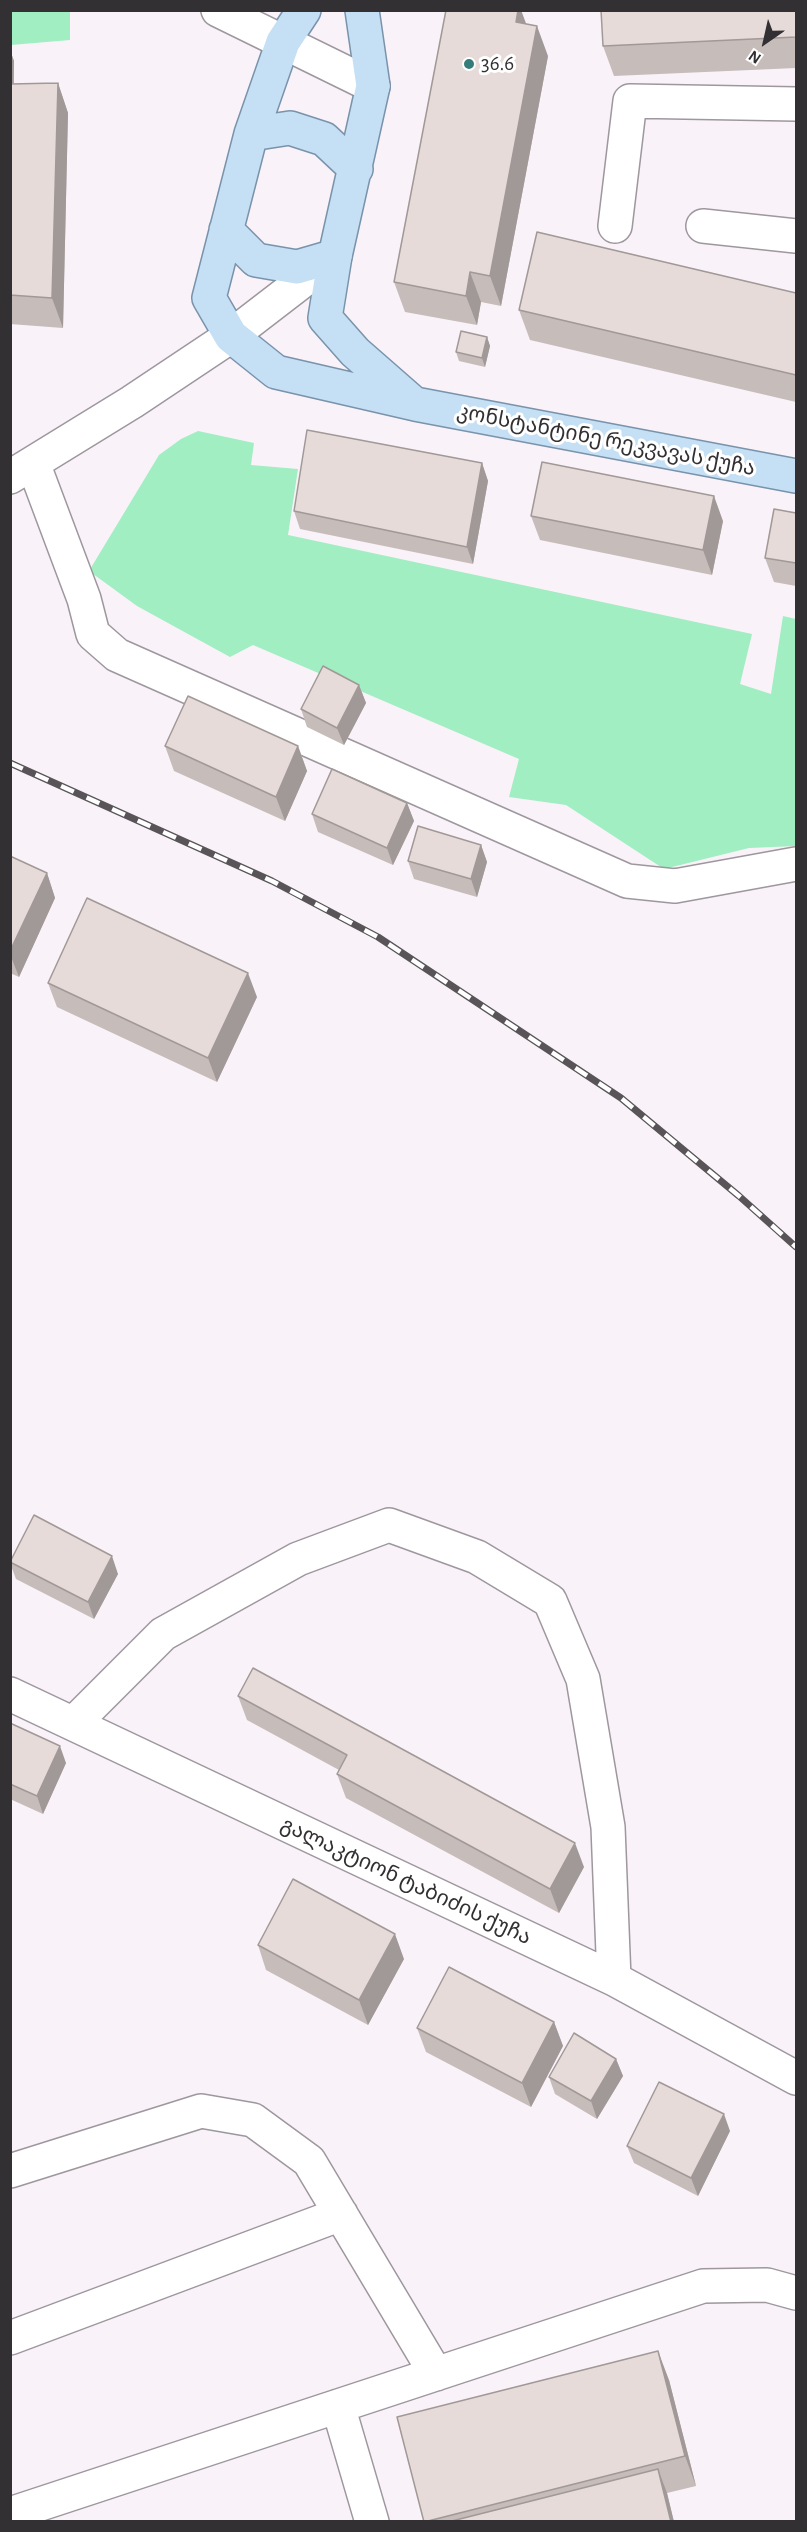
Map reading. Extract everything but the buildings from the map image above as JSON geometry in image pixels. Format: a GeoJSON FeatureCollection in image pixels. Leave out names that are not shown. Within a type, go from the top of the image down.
{"type":"FeatureCollection","features":[{"type":"Feature","properties":{"kind":"main road"},"geometry":{"type":"LineString","coordinates":[[231,336],[209,298],[251,134],[283,42],[304,10]]}},
{"type":"Feature","properties":{"kind":"main road"},"geometry":{"type":"LineString","coordinates":[[362,10],[373,86],[325,318],[355,352],[415,404]]}},
{"type":"Feature","properties":{"kind":"main road"},"geometry":{"type":"LineString","coordinates":[[251,134],[290,128],[324,139],[356,169]]}},
{"type":"Feature","properties":{"kind":"main road"},"geometry":{"type":"LineString","coordinates":[[226,230],[256,260],[297,267],[336,256]]}},
{"type":"Feature","properties":{"kind":"main road","name":"კონსტანტინე რეკვავას ქუჩა"},"geometry":{"type":"LineString","coordinates":[[231,336],[276,372],[415,404],[796,476]]}},
{"type":"Feature","properties":{"kind":"street"},"geometry":{"type":"LineString","coordinates":[[218,10],[373,86]]}},
{"type":"Feature","properties":{"kind":"street"},"geometry":{"type":"LineString","coordinates":[[615,226],[630,101],[796,104]]}},
{"type":"Feature","properties":{"kind":"street"},"geometry":{"type":"LineString","coordinates":[[703,226],[796,236]]}},
{"type":"Feature","properties":{"kind":"street"},"geometry":{"type":"LineString","coordinates":[[336,256],[231,336],[132,402],[22,470],[84,599],[93,634],[117,655],[627,881],[675,886],[796,864]]}},
{"type":"Feature","properties":{"kind":"street"},"geometry":{"type":"LineString","coordinates":[[74,1723],[163,1634],[297,1559],[389,1525],[477,1557],[550,1600],[583,1679],[608,1827],[614,1979]]}},
{"type":"Feature","properties":{"kind":"street","name":"გალაკტიონ ტაბიძის ქუჩა"},"geometry":{"type":"LineString","coordinates":[[10,1694],[614,1979],[796,2078]]}},
{"type":"Feature","properties":{"kind":"street"},"geometry":{"type":"LineString","coordinates":[[10,2171],[201,2111],[253,2120],[309,2161],[436,2374]]}},
{"type":"Feature","properties":{"kind":"street"},"geometry":{"type":"LineString","coordinates":[[10,2338],[341,2214]]}},
{"type":"Feature","properties":{"kind":"street"},"geometry":{"type":"LineString","coordinates":[[10,2514],[704,2286],[767,2285],[796,2293]]}},
{"type":"Feature","properties":{"kind":"street"},"geometry":{"type":"LineString","coordinates":[[338,2406],[372,2522]]}},
{"type":"Feature","properties":{"kind":"green space"},"geometry":{"type":"Polygon","coordinates":[[[11,10],[70,11],[70,40],[11,45],[11,10]]]}},
{"type":"Feature","properties":{"kind":"green space"},"geometry":{"type":"Polygon","coordinates":[[[198,431],[254,443],[251,465],[298,469],[288,535],[752,634],[740,684],[771,694],[783,616],[796,619],[796,846],[749,848],[664,869],[566,805],[509,797],[519,759],[253,645],[230,657],[137,606],[89,571],[159,455],[181,439],[198,431]]]}},
{"type":"Feature","properties":{"kind":"railway"},"geometry":{"type":"LineString","coordinates":[[10,763],[272,881],[378,937],[621,1098],[739,1196],[796,1247]]}},
{"type":"Feature","properties":{"kind":"place","name":"36.6"},"geometry":{"type":"Point","coordinates":[469,64]}}]}
